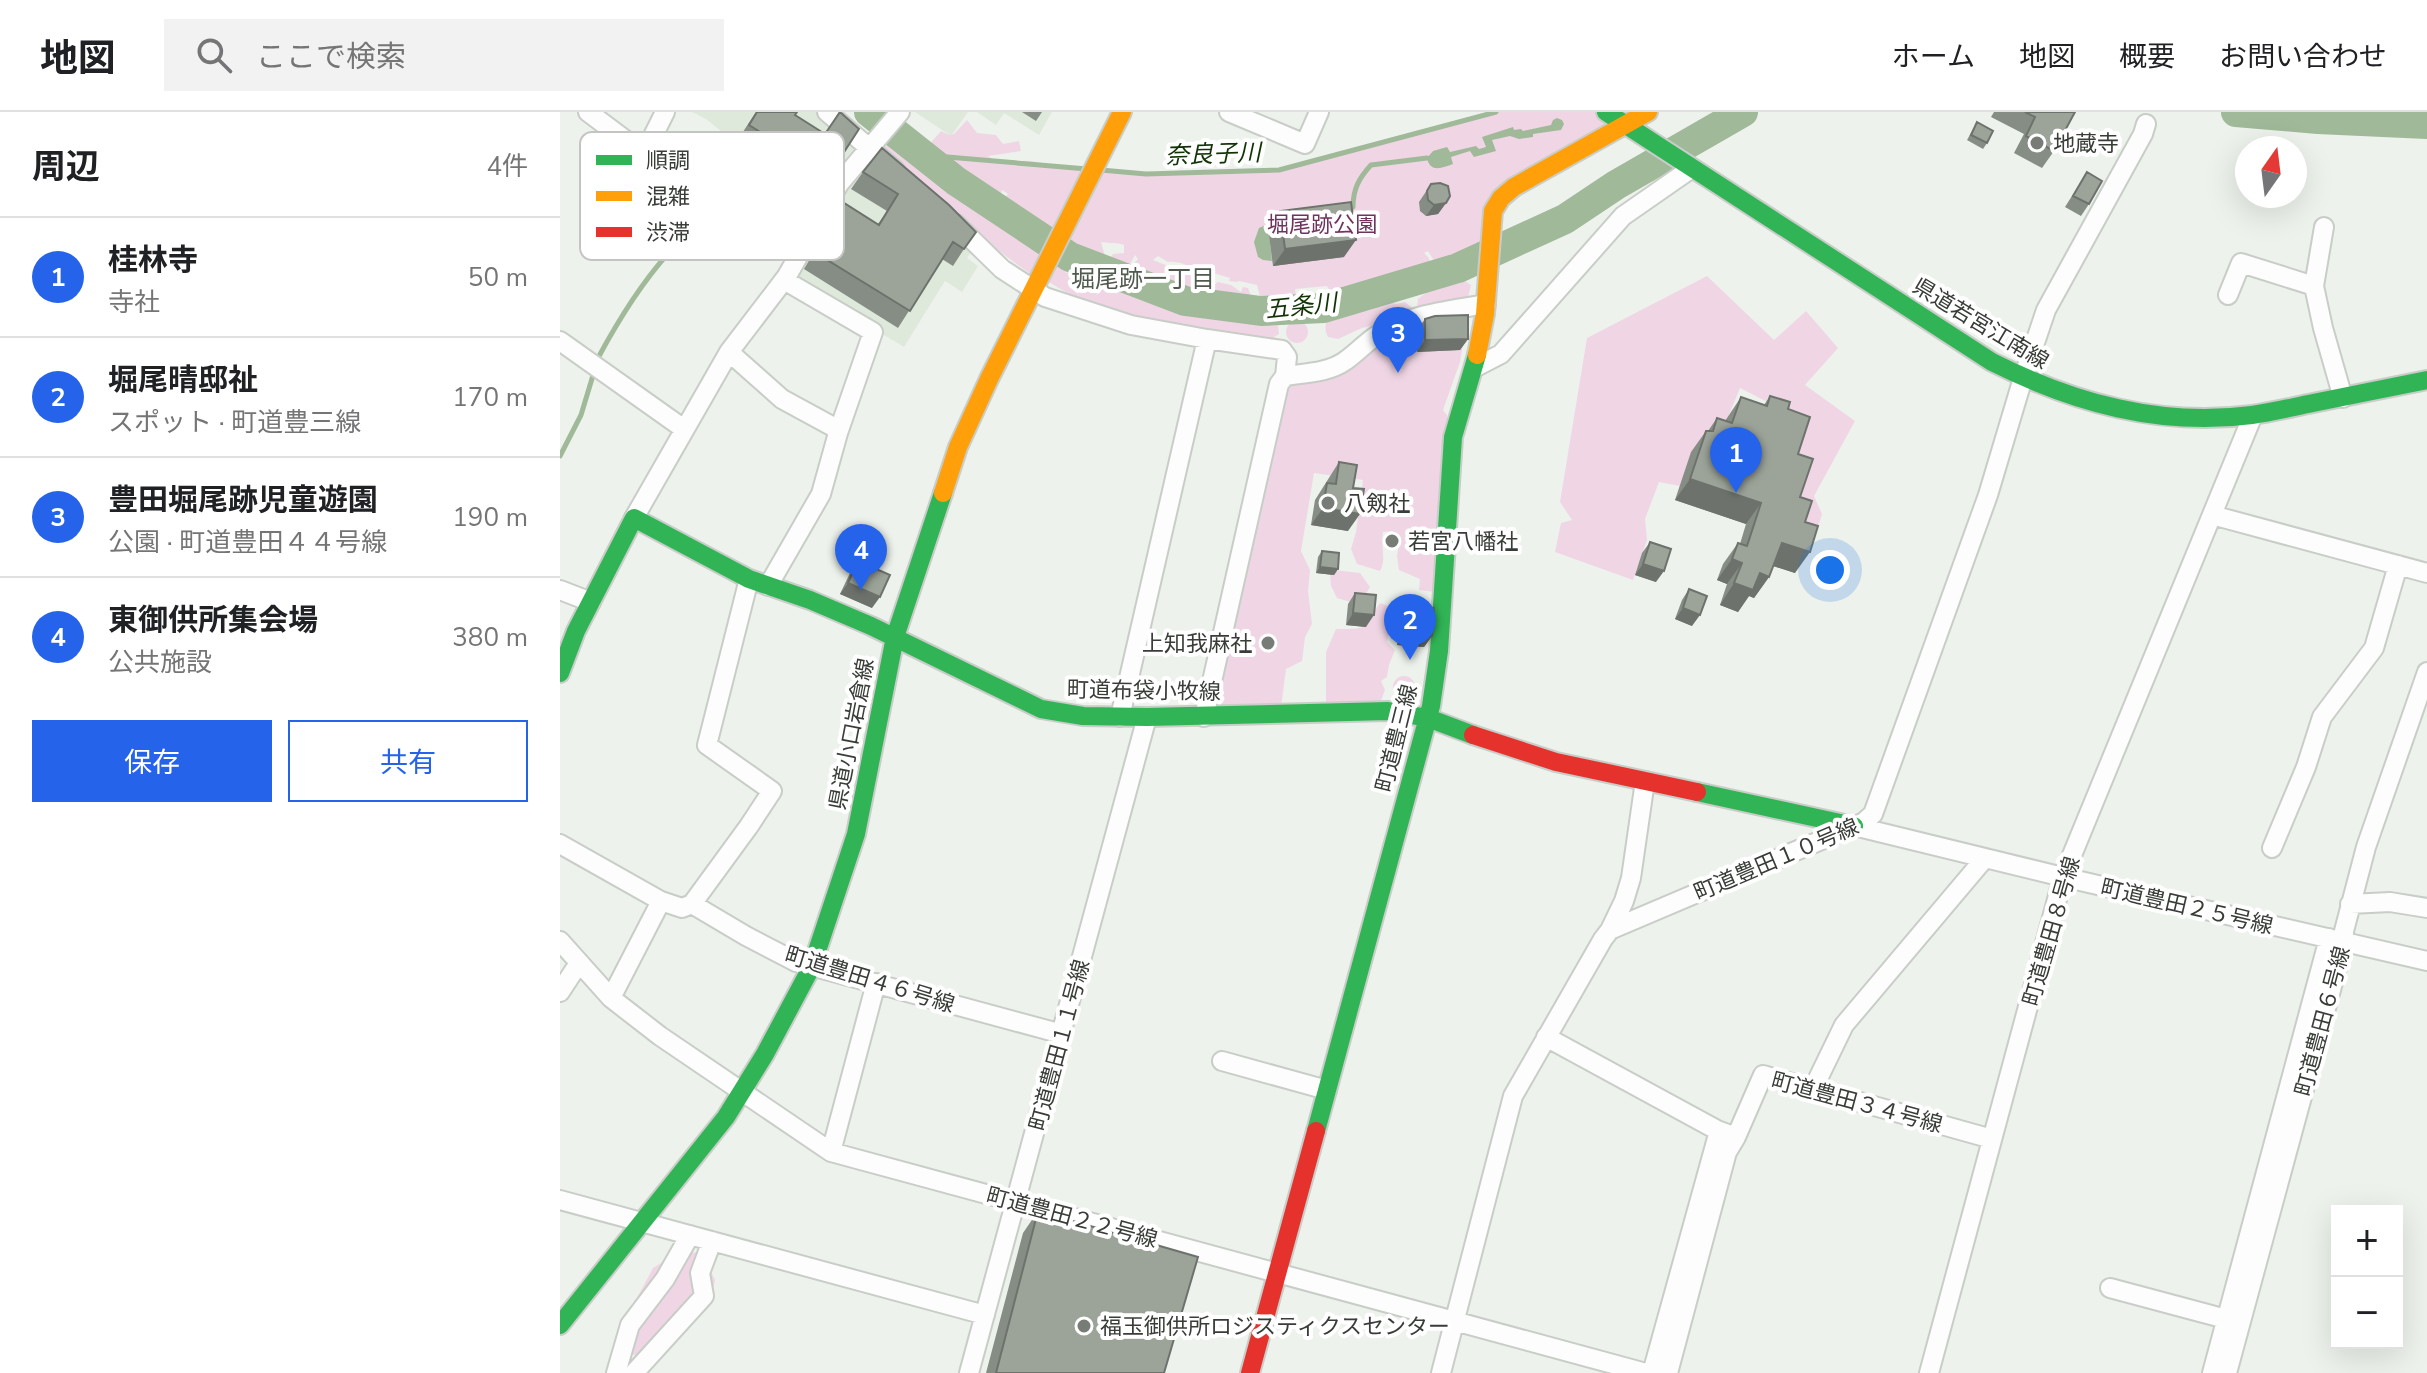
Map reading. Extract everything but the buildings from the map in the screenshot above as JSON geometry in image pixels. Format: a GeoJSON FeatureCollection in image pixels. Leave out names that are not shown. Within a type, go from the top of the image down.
{"type":"FeatureCollection","features":[{"type":"Feature","properties":{"kind":"street"},"geometry":{"type":"LineString","coordinates":[[588,112],[615,132]]}},
{"type":"Feature","properties":{"kind":"street"},"geometry":{"type":"LineString","coordinates":[[655,132],[665,112]]}},
{"type":"Feature","properties":{"kind":"street"},"geometry":{"type":"LineString","coordinates":[[827,112],[912,185]]}},
{"type":"Feature","properties":{"kind":"street","name":"県道小口岩倉線"},"geometry":{"type":"LineString","coordinates":[[560,1325],[743,1093],[812,966],[856,834],[895,637],[958,447],[983,389],[1122,112]]}},
{"type":"Feature","properties":{"kind":"street"},"geometry":{"type":"LineString","coordinates":[[1229,112],[1305,144],[1319,112]]}},
{"type":"Feature","properties":{"kind":"street","name":"県道若宮江南線"},"geometry":{"type":"LineString","coordinates":[[1606,112],[1992,362],[2073,398],[2125,412],[2178,418],[2253,415],[2427,380]]}},
{"type":"Feature","properties":{"kind":"street","name":"町道豊三線"},"geometry":{"type":"LineString","coordinates":[[1250,1373],[1428,718],[1439,651],[1453,437],[1484,327],[1491,221],[1497,202],[1514,187],[1628,126],[1648,112]]}},
{"type":"Feature","properties":{"kind":"street"},"geometry":{"type":"LineString","coordinates":[[844,178],[900,113]]}},
{"type":"Feature","properties":{"kind":"street","name":"町道豊田１０号線"},"geometry":{"type":"LineString","coordinates":[[1610,930],[1864,822],[1873,814],[1988,495],[2046,310],[2146,124]]}},
{"type":"Feature","properties":{"kind":"street"},"geometry":{"type":"LineString","coordinates":[[1474,368],[1501,354],[1623,216],[1690,167]]}},
{"type":"Feature","properties":{"kind":"street"},"geometry":{"type":"LineString","coordinates":[[945,213],[1002,269],[1035,287],[1045,297],[1115,320],[1207,339],[1282,350],[1287,357],[1204,717]]}},
{"type":"Feature","properties":{"kind":"street"},"geometry":{"type":"LineString","coordinates":[[2324,227],[2314,286],[2343,398]]}},
{"type":"Feature","properties":{"kind":"street"},"geometry":{"type":"LineString","coordinates":[[560,673],[591,602],[684,429],[729,352],[784,280],[795,260]]}},
{"type":"Feature","properties":{"kind":"street"},"geometry":{"type":"LineString","coordinates":[[2228,295],[2241,263],[2314,286]]}},
{"type":"Feature","properties":{"kind":"street"},"geometry":{"type":"LineString","coordinates":[[768,586],[821,494],[839,430],[873,332],[784,280]]}},
{"type":"Feature","properties":{"kind":"street"},"geometry":{"type":"LineString","coordinates":[[1285,376],[1330,369],[1344,362],[1379,333],[1487,297]]}},
{"type":"Feature","properties":{"kind":"street"},"geometry":{"type":"LineString","coordinates":[[1120,717],[1207,339]]}},
{"type":"Feature","properties":{"kind":"street"},"geometry":{"type":"LineString","coordinates":[[560,341],[684,429]]}},
{"type":"Feature","properties":{"kind":"street"},"geometry":{"type":"LineString","coordinates":[[729,352],[782,399],[839,430]]}},
{"type":"Feature","properties":{"kind":"street","name":"町道豊田８号線"},"geometry":{"type":"LineString","coordinates":[[1929,1373],[2063,877],[2253,415]]}},
{"type":"Feature","properties":{"kind":"street"},"geometry":{"type":"LineString","coordinates":[[2212,515],[2427,573]]}},
{"type":"Feature","properties":{"kind":"street","name":"町道布袋小牧線"},"geometry":{"type":"LineString","coordinates":[[634,518],[749,579],[810,600],[895,637],[1041,709],[1083,716],[1120,717],[1388,711],[1428,718],[1544,759],[1854,826]]}},
{"type":"Feature","properties":{"kind":"street"},"geometry":{"type":"LineString","coordinates":[[2272,848],[2306,767],[2322,717],[2374,648],[2398,565]]}},
{"type":"Feature","properties":{"kind":"street"},"geometry":{"type":"LineString","coordinates":[[692,904],[772,791],[707,745],[749,579]]}},
{"type":"Feature","properties":{"kind":"street"},"geometry":{"type":"LineString","coordinates":[[560,590],[591,602]]}},
{"type":"Feature","properties":{"kind":"street","name":"町道豊田６号線"},"geometry":{"type":"LineString","coordinates":[[2227,1373],[2337,940],[2344,931],[2366,847],[2427,672]]}},
{"type":"Feature","properties":{"kind":"street","name":"町道豊田１１号線"},"geometry":{"type":"LineString","coordinates":[[969,1373],[1147,717]]}},
{"type":"Feature","properties":{"kind":"street"},"geometry":{"type":"LineString","coordinates":[[1441,1373],[1513,1096],[1624,901],[1631,878],[1645,781]]}},
{"type":"Feature","properties":{"kind":"street","name":"町道豊田２５号線"},"geometry":{"type":"LineString","coordinates":[[1854,826],[2427,961]]}},
{"type":"Feature","properties":{"kind":"street","name":"町道豊田４６号線"},"geometry":{"type":"LineString","coordinates":[[560,844],[661,901],[682,908],[692,904],[796,962],[1062,1034]]}},
{"type":"Feature","properties":{"kind":"street"},"geometry":{"type":"LineString","coordinates":[[1813,1089],[1844,1025],[1985,858]]}},
{"type":"Feature","properties":{"kind":"street"},"geometry":{"type":"LineString","coordinates":[[611,998],[661,901]]}},
{"type":"Feature","properties":{"kind":"street"},"geometry":{"type":"LineString","coordinates":[[2350,904],[2390,902],[2427,908]]}},
{"type":"Feature","properties":{"kind":"street"},"geometry":{"type":"LineString","coordinates":[[2212,1373],[2337,940]]}},
{"type":"Feature","properties":{"kind":"street","name":"町道豊田２２号線"},"geometry":{"type":"LineString","coordinates":[[560,941],[611,998],[660,1036],[831,1152],[1646,1373]]}},
{"type":"Feature","properties":{"kind":"street"},"geometry":{"type":"LineString","coordinates":[[560,992],[579,963]]}},
{"type":"Feature","properties":{"kind":"street"},"geometry":{"type":"LineString","coordinates":[[831,1152],[876,983]]}},
{"type":"Feature","properties":{"kind":"street"},"geometry":{"type":"LineString","coordinates":[[1546,1037],[1727,1134]]}},
{"type":"Feature","properties":{"kind":"street"},"geometry":{"type":"LineString","coordinates":[[1222,1061],[1327,1090]]}},
{"type":"Feature","properties":{"kind":"street","name":"町道豊田３４号線"},"geometry":{"type":"LineString","coordinates":[[1727,1134],[1763,1075],[1992,1139]]}},
{"type":"Feature","properties":{"kind":"street"},"geometry":{"type":"LineString","coordinates":[[1652,1373],[1727,1134]]}},
{"type":"Feature","properties":{"kind":"street"},"geometry":{"type":"LineString","coordinates":[[1668,1373],[1727,1152],[1727,1134]]}},
{"type":"Feature","properties":{"kind":"street"},"geometry":{"type":"LineString","coordinates":[[560,1200],[985,1315]]}},
{"type":"Feature","properties":{"kind":"street"},"geometry":{"type":"LineString","coordinates":[[616,1373],[630,1325],[665,1279],[690,1235]]}},
{"type":"Feature","properties":{"kind":"street"},"geometry":{"type":"LineString","coordinates":[[634,1373],[704,1296],[700,1273],[712,1241]]}},
{"type":"Feature","properties":{"kind":"street"},"geometry":{"type":"LineString","coordinates":[[2110,1288],[2226,1319]]}},
{"type":"Feature","properties":{"kind":"shaded area"},"geometry":{"type":"Polygon","coordinates":[[[692,112],[819,112],[843,132],[722,132],[692,112]]]}},
{"type":"Feature","properties":{"kind":"shaded area"},"geometry":{"type":"Polygon","coordinates":[[[915,112],[968,112],[951,136],[915,112]]]}},
{"type":"Feature","properties":{"kind":"shaded area"},"geometry":{"type":"Polygon","coordinates":[[[977,112],[1052,112],[1039,135],[1004,113],[996,125],[977,112]]]}},
{"type":"Feature","properties":{"kind":"shaded area"},"geometry":{"type":"Polygon","coordinates":[[[1557,118],[1564,124],[1561,130],[1533,134],[1533,137],[1519,139],[1510,136],[1492,140],[1496,151],[1474,157],[1470,151],[1451,157],[1453,164],[1445,167],[1434,168],[1427,158],[1433,151],[1447,147],[1450,152],[1486,147],[1482,137],[1513,127],[1514,130],[1523,131],[1551,125],[1557,118]]]}},
{"type":"Feature","properties":{"kind":"shaded area"},"geometry":{"type":"Polygon","coordinates":[[[844,133],[858,145],[844,162],[844,133]]]}},
{"type":"Feature","properties":{"kind":"shaded area"},"geometry":{"type":"Polygon","coordinates":[[[869,156],[977,244],[967,258],[978,266],[962,292],[945,281],[904,347],[792,280],[803,260],[844,260],[844,186],[869,156]]]}},
{"type":"Feature","properties":{"kind":"shaded area"},"geometry":{"type":"Polygon","coordinates":[[[1268,224],[1272,261],[1258,257],[1254,242],[1259,228],[1268,224]]]}},
{"type":"Feature","properties":{"kind":"green space","name":"堀尾跡公園"},"geometry":{"type":"Polygon","coordinates":[[[1493,112],[1606,112],[1625,124],[1514,187],[1475,255],[1461,255],[1450,267],[1439,269],[1428,251],[1424,253],[1433,268],[1425,272],[1412,270],[1378,288],[1359,288],[1348,296],[1329,290],[1327,286],[1295,289],[1297,302],[1258,314],[1251,307],[1242,313],[1206,292],[1200,298],[1193,289],[1203,278],[1209,281],[1208,286],[1211,287],[1218,282],[1231,285],[1241,292],[1243,287],[1248,288],[1251,296],[1247,300],[1252,304],[1261,301],[1257,285],[1229,281],[1230,278],[1210,272],[1208,277],[1184,264],[1168,262],[1158,256],[1153,260],[1173,268],[1182,266],[1200,276],[1188,294],[1136,278],[1139,272],[1134,264],[1138,259],[1135,255],[1130,264],[1132,274],[1122,281],[1115,278],[1107,263],[1113,254],[1124,253],[1124,245],[1101,242],[1105,256],[1101,264],[1081,260],[1048,239],[1025,231],[1007,212],[1002,200],[1008,194],[1002,190],[1000,197],[985,195],[958,177],[958,171],[943,168],[927,147],[941,131],[954,134],[967,120],[977,133],[996,135],[1003,144],[1019,141],[1021,151],[988,156],[1000,161],[1031,161],[1148,173],[1201,172],[1204,169],[1208,172],[1279,170],[1396,141],[1493,112]]]}},
{"type":"Feature","properties":{"kind":"green space"},"geometry":{"type":"Polygon","coordinates":[[[896,135],[905,146],[923,150],[936,170],[954,176],[971,188],[984,207],[1021,233],[1028,246],[1048,251],[1066,273],[1093,274],[1094,281],[1134,287],[1145,294],[1151,291],[1177,305],[1187,305],[1204,314],[1211,309],[1220,317],[1236,314],[1249,323],[1252,317],[1272,318],[1278,325],[1279,334],[1260,346],[1148,323],[1077,299],[1033,276],[984,240],[880,148],[883,140],[896,135]]]}},
{"type":"Feature","properties":{"kind":"green space"},"geometry":{"type":"Polygon","coordinates":[[[1707,276],[1774,340],[1806,311],[1838,348],[1805,385],[1855,421],[1814,496],[1822,514],[1817,530],[1786,518],[1783,410],[1740,388],[1717,444],[1691,453],[1680,486],[1659,482],[1645,519],[1647,540],[1633,580],[1555,552],[1561,523],[1572,520],[1560,502],[1587,338],[1707,276]]]}},
{"type":"Feature","properties":{"kind":"green space"},"geometry":{"type":"Polygon","coordinates":[[[1449,278],[1460,278],[1471,285],[1468,297],[1449,305],[1417,308],[1418,299],[1432,288],[1440,289],[1449,278]]]}},
{"type":"Feature","properties":{"kind":"green space"},"geometry":{"type":"Polygon","coordinates":[[[1386,301],[1396,304],[1405,302],[1412,308],[1411,315],[1362,328],[1338,339],[1328,337],[1325,328],[1331,318],[1370,310],[1374,303],[1386,301]]]}},
{"type":"Feature","properties":{"kind":"green space"},"geometry":{"type":"Polygon","coordinates":[[[1467,318],[1460,362],[1443,410],[1447,415],[1443,593],[1419,590],[1420,579],[1399,570],[1397,556],[1400,537],[1392,531],[1383,532],[1380,571],[1357,564],[1351,549],[1363,480],[1314,473],[1301,551],[1310,570],[1308,591],[1312,624],[1305,637],[1302,661],[1286,669],[1280,715],[1204,717],[1284,389],[1403,328],[1467,318]]]}},
{"type":"Feature","properties":{"kind":"green space"},"geometry":{"type":"Polygon","coordinates":[[[1293,321],[1301,321],[1308,332],[1301,343],[1293,343],[1286,336],[1286,328],[1293,321]]]}},
{"type":"Feature","properties":{"kind":"green space"},"geometry":{"type":"Polygon","coordinates":[[[1334,570],[1360,573],[1370,587],[1363,599],[1351,602],[1337,598],[1331,586],[1330,574],[1334,570]]]}},
{"type":"Feature","properties":{"kind":"green space"},"geometry":{"type":"Polygon","coordinates":[[[1380,603],[1390,607],[1387,642],[1395,650],[1387,677],[1381,681],[1385,690],[1377,711],[1326,714],[1326,652],[1336,629],[1361,628],[1380,603]]]}},
{"type":"Feature","properties":{"kind":"green space"},"geometry":{"type":"Polygon","coordinates":[[[1404,676],[1412,679],[1415,687],[1412,695],[1404,698],[1396,695],[1393,687],[1396,679],[1404,676]]]}},
{"type":"Feature","properties":{"kind":"green space"},"geometry":{"type":"Polygon","coordinates":[[[701,1251],[715,1280],[710,1303],[663,1354],[633,1355],[629,1332],[637,1298],[653,1268],[669,1258],[701,1251]]]}},
{"type":"Feature","properties":{"kind":"waterway","name":"五条川"},"geometry":{"type":"LineString","coordinates":[[869,112],[956,181],[1070,257],[1185,301],[1261,311],[1324,308],[1458,268],[1565,219],[1616,185],[1743,112]]}},
{"type":"Feature","properties":{"kind":"waterway","name":"奈良子川"},"geometry":{"type":"LineString","coordinates":[[1101,170],[1146,174],[1279,170],[1496,112]]}},
{"type":"Feature","properties":{"kind":"waterway","name":"五条川"},"geometry":{"type":"LineString","coordinates":[[2236,112],[2427,124]]}},
{"type":"Feature","properties":{"kind":"waterway","name":"奈良子川"},"geometry":{"type":"LineString","coordinates":[[924,155],[1087,169]]}},
{"type":"Feature","properties":{"kind":"waterway"},"geometry":{"type":"LineString","coordinates":[[1347,211],[1353,207],[1358,184],[1371,165],[1427,158]]}},
{"type":"Feature","properties":{"kind":"waterway"},"geometry":{"type":"LineString","coordinates":[[598,358],[633,298],[662,260]]}},
{"type":"Feature","properties":{"kind":"waterway"},"geometry":{"type":"LineString","coordinates":[[560,456],[581,415],[594,372]]}},
{"type":"Feature","properties":{"kind":"traffic: fast"},"geometry":{"type":"LineString","coordinates":[[1606,112],[1992,362],[2086,400],[2151,414],[2218,418],[2252,415],[2427,380]]}},
{"type":"Feature","properties":{"kind":"traffic: fast"},"geometry":{"type":"LineString","coordinates":[[1316,1131],[1431,706],[1439,651],[1453,437],[1477,355]]}},
{"type":"Feature","properties":{"kind":"traffic: fast"},"geometry":{"type":"LineString","coordinates":[[560,1325],[726,1117],[765,1054],[812,966],[856,834],[895,637],[943,493]]}},
{"type":"Feature","properties":{"kind":"traffic: fast"},"geometry":{"type":"LineString","coordinates":[[560,673],[576,631],[634,518],[749,579],[871,626],[1041,709],[1083,716],[1147,717],[1388,711],[1428,718],[1473,735]]}},
{"type":"Feature","properties":{"kind":"traffic: fast"},"geometry":{"type":"LineString","coordinates":[[1697,792],[1854,826]]}},
{"type":"Feature","properties":{"kind":"traffic: slow"},"geometry":{"type":"LineString","coordinates":[[943,493],[958,447],[989,379],[1122,112]]}},
{"type":"Feature","properties":{"kind":"traffic: slow"},"geometry":{"type":"LineString","coordinates":[[1477,355],[1485,314],[1493,211],[1501,198],[1514,187],[1648,112]]}},
{"type":"Feature","properties":{"kind":"traffic: jam"},"geometry":{"type":"LineString","coordinates":[[1473,735],[1556,762],[1697,792]]}},
{"type":"Feature","properties":{"kind":"traffic: jam"},"geometry":{"type":"LineString","coordinates":[[1250,1373],[1316,1131]]}},
{"type":"Feature","properties":{"kind":"place","name":"地蔵寺"},"geometry":{"type":"Point","coordinates":[2037,143]}},
{"type":"Feature","properties":{"kind":"place","name":"豊田堀尾跡児童遊園"},"geometry":{"type":"Point","coordinates":[1398,373]}},
{"type":"Feature","properties":{"kind":"place","name":"桂林寺"},"geometry":{"type":"Point","coordinates":[1736,493]}},
{"type":"Feature","properties":{"kind":"place","name":"八剱社"},"geometry":{"type":"Point","coordinates":[1328,503]}},
{"type":"Feature","properties":{"kind":"place","name":"若宮八幡社"},"geometry":{"type":"Point","coordinates":[1392,541]}},
{"type":"Feature","properties":{"kind":"place","name":"東御供所集会場"},"geometry":{"type":"Point","coordinates":[861,590]}},
{"type":"Feature","properties":{"kind":"place","name":"上知我麻社"},"geometry":{"type":"Point","coordinates":[1268,643]}},
{"type":"Feature","properties":{"kind":"place","name":"堀尾晴邸祉"},"geometry":{"type":"Point","coordinates":[1410,660]}},
{"type":"Feature","properties":{"kind":"place","name":"福玉御供所ロジスティクスセンター"},"geometry":{"type":"Point","coordinates":[1084,1326]}},
{"type":"Feature","properties":{"kind":"district","name":"堀尾跡一丁目"},"geometry":{"type":"Point","coordinates":[1143,279]}}]}
